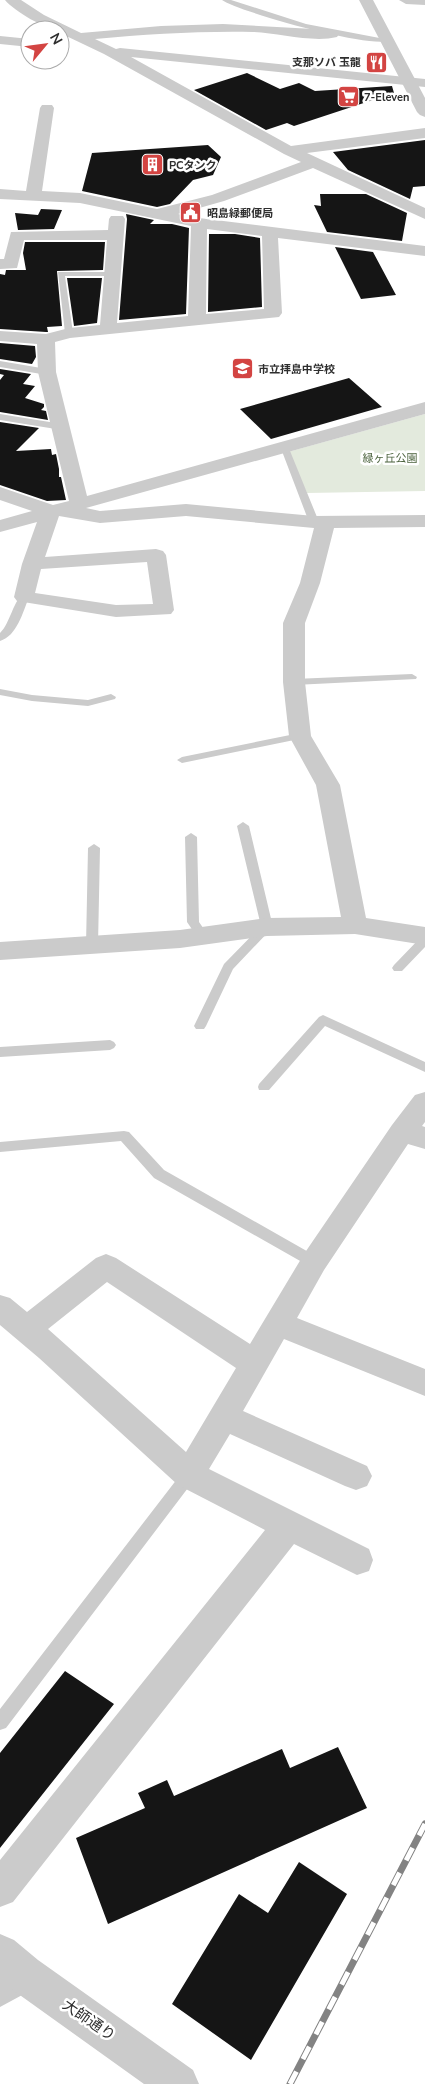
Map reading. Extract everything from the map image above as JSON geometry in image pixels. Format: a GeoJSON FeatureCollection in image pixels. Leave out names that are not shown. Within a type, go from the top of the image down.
{"type":"FeatureCollection","features":[{"type":"Feature","properties":{"kind":"street"},"geometry":{"type":"LineString","coordinates":[[12,0],[74,42],[109,51],[425,83]]}},
{"type":"Feature","properties":{"kind":"street"},"geometry":{"type":"LineString","coordinates":[[366,0],[425,112]]}},
{"type":"Feature","properties":{"kind":"street"},"geometry":{"type":"LineString","coordinates":[[406,0],[425,1]]}},
{"type":"Feature","properties":{"kind":"street"},"geometry":{"type":"LineString","coordinates":[[74,42],[126,32],[190,28],[246,28],[332,34]]}},
{"type":"Feature","properties":{"kind":"street"},"geometry":{"type":"LineString","coordinates":[[0,40],[20,42]]}},
{"type":"Feature","properties":{"kind":"street"},"geometry":{"type":"LineString","coordinates":[[109,51],[289,151],[377,190],[425,214]]}},
{"type":"Feature","properties":{"kind":"street"},"geometry":{"type":"LineString","coordinates":[[33,196],[47,108]]}},
{"type":"Feature","properties":{"kind":"street"},"geometry":{"type":"LineString","coordinates":[[289,151],[425,133]]}},
{"type":"Feature","properties":{"kind":"street"},"geometry":{"type":"LineString","coordinates":[[156,214],[218,198],[314,162]]}},
{"type":"Feature","properties":{"kind":"street"},"geometry":{"type":"LineString","coordinates":[[0,194],[80,198],[199,223],[270,234],[425,251]]}},
{"type":"Feature","properties":{"kind":"street"},"geometry":{"type":"LineString","coordinates":[[108,329],[118,206]]}},
{"type":"Feature","properties":{"kind":"street"},"geometry":{"type":"LineString","coordinates":[[197,321],[199,223]]}},
{"type":"Feature","properties":{"kind":"street"},"geometry":{"type":"LineString","coordinates":[[0,336],[46,338],[69,333],[273,312],[270,234]]}},
{"type":"Feature","properties":{"kind":"street"},"geometry":{"type":"LineString","coordinates":[[0,264],[11,264],[17,235],[115,235]]}},
{"type":"Feature","properties":{"kind":"street"},"geometry":{"type":"LineString","coordinates":[[46,338],[47,372],[79,503]]}},
{"type":"Feature","properties":{"kind":"street"},"geometry":{"type":"LineString","coordinates":[[0,526],[425,408]]}},
{"type":"Feature","properties":{"kind":"street"},"geometry":{"type":"LineString","coordinates":[[0,493],[55,510],[100,516],[186,510],[320,522],[425,521]]}},
{"type":"Feature","properties":{"kind":"street"},"geometry":{"type":"LineString","coordinates":[[32,564],[156,556],[164,610],[116,611],[24,597],[32,564],[55,510]]}},
{"type":"Feature","properties":{"kind":"street"},"geometry":{"type":"LineString","coordinates":[[320,522],[310,583],[294,623],[294,682],[300,736],[328,785],[355,924]]}},
{"type":"Feature","properties":{"kind":"street"},"geometry":{"type":"LineString","coordinates":[[0,951],[180,939],[267,927],[355,924],[425,936]]}},
{"type":"Feature","properties":{"kind":"street"},"geometry":{"type":"LineString","coordinates":[[189,1475],[314,1262],[414,1135],[425,1102]]}},
{"type":"Feature","properties":{"kind":"street"},"geometry":{"type":"LineString","coordinates":[[27,1329],[106,1266],[255,1364]]}},
{"type":"Feature","properties":{"kind":"street"},"geometry":{"type":"LineString","coordinates":[[0,1308],[27,1329],[189,1475],[357,1560]]}},
{"type":"Feature","properties":{"kind":"street"},"geometry":{"type":"LineString","coordinates":[[279,1324],[425,1383]]}},
{"type":"Feature","properties":{"kind":"street"},"geometry":{"type":"LineString","coordinates":[[224,1417],[356,1476]]}},
{"type":"Feature","properties":{"kind":"street"},"geometry":{"type":"LineString","coordinates":[[0,1889],[289,1525]]}},
{"type":"Feature","properties":{"kind":"street","name":"大師通り"},"geometry":{"type":"LineString","coordinates":[[8,1972],[179,2084]]}},
{"type":"Feature","properties":{"kind":"lane"},"geometry":{"type":"LineString","coordinates":[[225,0],[273,18],[332,34],[387,40]]}},
{"type":"Feature","properties":{"kind":"lane"},"geometry":{"type":"LineString","coordinates":[[69,333],[61,274],[112,274]]}},
{"type":"Feature","properties":{"kind":"lane"},"geometry":{"type":"LineString","coordinates":[[0,364],[47,372]]}},
{"type":"Feature","properties":{"kind":"lane"},"geometry":{"type":"LineString","coordinates":[[0,417],[62,428]]}},
{"type":"Feature","properties":{"kind":"lane"},"geometry":{"type":"LineString","coordinates":[[284,446],[320,522]]}},
{"type":"Feature","properties":{"kind":"lane"},"geometry":{"type":"LineString","coordinates":[[0,638],[10,629],[24,597]]}},
{"type":"Feature","properties":{"kind":"lane"},"geometry":{"type":"LineString","coordinates":[[294,682],[412,678]]}},
{"type":"Feature","properties":{"kind":"lane"},"geometry":{"type":"LineString","coordinates":[[0,692],[32,698],[88,703],[111,697]]}},
{"type":"Feature","properties":{"kind":"lane"},"geometry":{"type":"LineString","coordinates":[[182,760],[300,736]]}},
{"type":"Feature","properties":{"kind":"lane"},"geometry":{"type":"LineString","coordinates":[[200,1026],[228,968],[267,927],[243,826]]}},
{"type":"Feature","properties":{"kind":"lane"},"geometry":{"type":"LineString","coordinates":[[190,837],[193,922],[202,935]]}},
{"type":"Feature","properties":{"kind":"lane"},"geometry":{"type":"LineString","coordinates":[[92,945],[94,848]]}},
{"type":"Feature","properties":{"kind":"lane"},"geometry":{"type":"LineString","coordinates":[[398,968],[425,940]]}},
{"type":"Feature","properties":{"kind":"lane"},"geometry":{"type":"LineString","coordinates":[[264,1087],[323,1020],[425,1067]]}},
{"type":"Feature","properties":{"kind":"lane"},"geometry":{"type":"LineString","coordinates":[[0,1052],[110,1045]]}},
{"type":"Feature","properties":{"kind":"lane"},"geometry":{"type":"LineString","coordinates":[[0,1148],[124,1136],[159,1174],[314,1262]]}},
{"type":"Feature","properties":{"kind":"lane"},"geometry":{"type":"LineString","coordinates":[[0,1722],[189,1475]]}},
{"type":"Feature","properties":{"kind":"green space","name":"緑ヶ丘公園"},"geometry":{"type":"Polygon","coordinates":[[[425,414],[425,491],[307,493],[288,452],[425,414]]]}},
{"type":"Feature","properties":{"kind":"building"},"geometry":{"type":"Polygon","coordinates":[[[247,73],[280,89],[299,83],[315,91],[392,86],[394,93],[294,126],[287,123],[266,130],[194,90],[247,73]]]}},
{"type":"Feature","properties":{"kind":"building"},"geometry":{"type":"Polygon","coordinates":[[[425,140],[425,186],[413,187],[410,199],[348,170],[333,152],[425,140]]]}},
{"type":"Feature","properties":{"kind":"building","name":"PCタンク"},"geometry":{"type":"Polygon","coordinates":[[[208,145],[221,157],[213,175],[193,180],[170,204],[157,207],[82,191],[92,153],[208,145]]]}},
{"type":"Feature","properties":{"kind":"building"},"geometry":{"type":"Polygon","coordinates":[[[320,194],[366,194],[407,213],[402,241],[327,232],[314,205],[321,206],[320,194]]]}},
{"type":"Feature","properties":{"kind":"building"},"geometry":{"type":"Polygon","coordinates":[[[41,209],[62,210],[54,229],[18,230],[15,213],[38,215],[41,209]]]}},
{"type":"Feature","properties":{"kind":"building"},"geometry":{"type":"Polygon","coordinates":[[[126,214],[154,220],[150,224],[172,224],[189,228],[186,314],[119,320],[126,214]]]}},
{"type":"Feature","properties":{"kind":"building"},"geometry":{"type":"Polygon","coordinates":[[[209,234],[235,234],[260,238],[262,307],[208,312],[209,234]]]}},
{"type":"Feature","properties":{"kind":"building"},"geometry":{"type":"Polygon","coordinates":[[[25,242],[105,242],[103,270],[57,271],[62,326],[47,327],[48,332],[0,329],[0,274],[5,275],[6,270],[26,270],[23,253],[25,242]]]}},
{"type":"Feature","properties":{"kind":"building"},"geometry":{"type":"Polygon","coordinates":[[[335,247],[373,252],[396,295],[361,299],[335,247]]]}},
{"type":"Feature","properties":{"kind":"building"},"geometry":{"type":"Polygon","coordinates":[[[67,278],[102,278],[97,323],[74,326],[67,278]]]}},
{"type":"Feature","properties":{"kind":"building"},"geometry":{"type":"Polygon","coordinates":[[[0,343],[35,346],[36,357],[32,364],[0,359],[0,343]]]}},
{"type":"Feature","properties":{"kind":"building"},"geometry":{"type":"Polygon","coordinates":[[[0,369],[31,374],[23,384],[35,386],[25,398],[44,404],[41,410],[46,411],[48,420],[0,412],[0,380],[4,375],[0,374],[0,369]]]}},
{"type":"Feature","properties":{"kind":"building"},"geometry":{"type":"Polygon","coordinates":[[[349,378],[382,407],[271,439],[240,409],[349,378]]]}},
{"type":"Feature","properties":{"kind":"building"},"geometry":{"type":"Polygon","coordinates":[[[0,422],[39,428],[16,451],[51,449],[52,455],[56,454],[59,477],[61,477],[66,500],[47,501],[0,485],[0,422]]]}},
{"type":"Feature","properties":{"kind":"building"},"geometry":{"type":"Polygon","coordinates":[[[65,1671],[114,1704],[0,1848],[0,1753],[65,1671]]]}},
{"type":"Feature","properties":{"kind":"building"},"geometry":{"type":"Polygon","coordinates":[[[338,1747],[367,1808],[108,1924],[76,1838],[145,1808],[138,1793],[167,1780],[174,1796],[282,1749],[290,1768],[338,1747]]]}},
{"type":"Feature","properties":{"kind":"building"},"geometry":{"type":"Polygon","coordinates":[[[299,1862],[347,1894],[251,2060],[172,2004],[239,1894],[268,1913],[299,1862]]]}},
{"type":"Feature","properties":{"kind":"railway"},"geometry":{"type":"LineString","coordinates":[[290,2084],[425,1824]]}},
{"type":"Feature","properties":{"kind":"place","name":"支那ソバ 玉龍"},"geometry":{"type":"Point","coordinates":[377,62]}},
{"type":"Feature","properties":{"kind":"place","name":"7-Eleven"},"geometry":{"type":"Point","coordinates":[348,97]}},
{"type":"Feature","properties":{"kind":"place","name":"PCタンク"},"geometry":{"type":"Point","coordinates":[153,165]}},
{"type":"Feature","properties":{"kind":"place","name":"昭島緑郵便局"},"geometry":{"type":"Point","coordinates":[191,213]}},
{"type":"Feature","properties":{"kind":"place","name":"市立拝島中学校"},"geometry":{"type":"Point","coordinates":[242,369]}}]}
